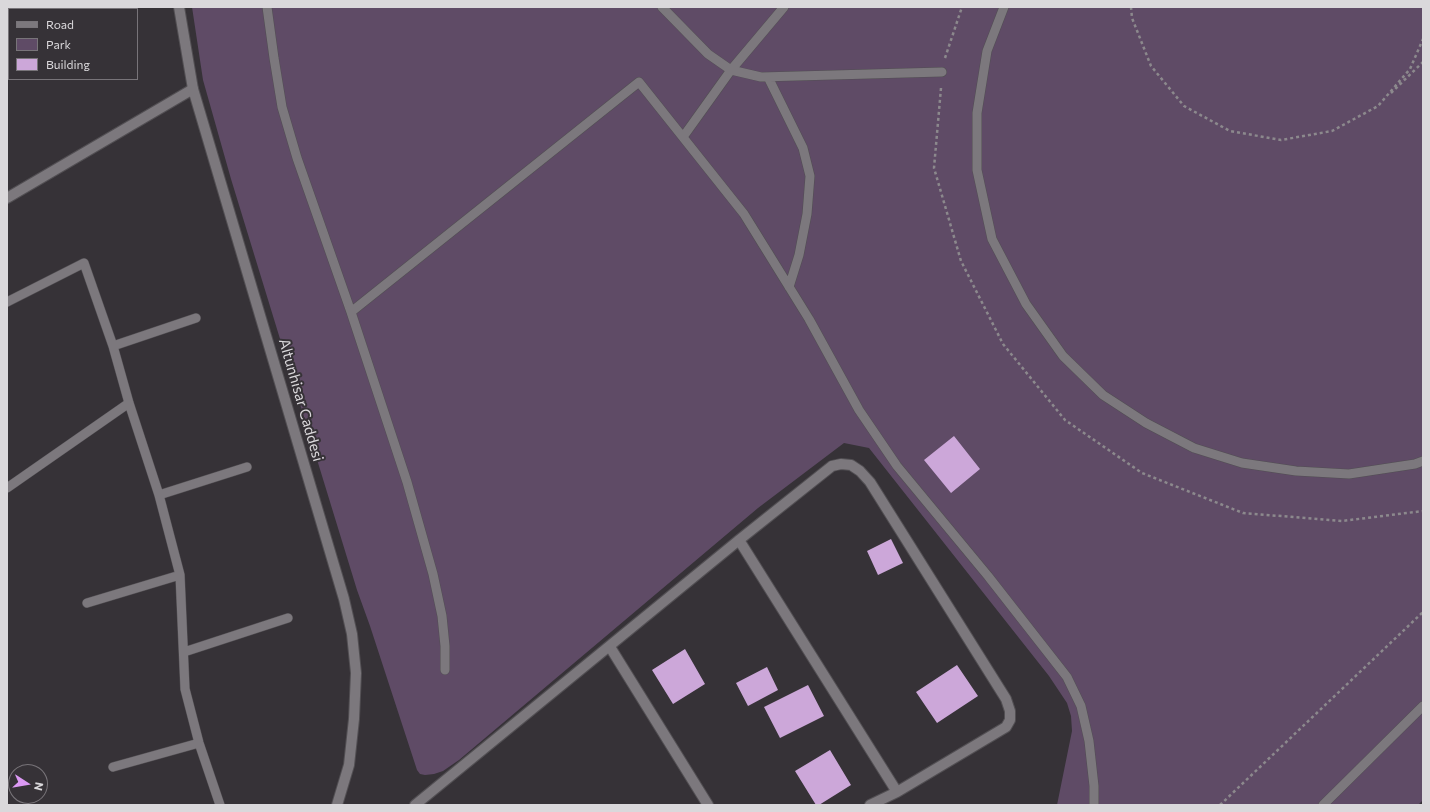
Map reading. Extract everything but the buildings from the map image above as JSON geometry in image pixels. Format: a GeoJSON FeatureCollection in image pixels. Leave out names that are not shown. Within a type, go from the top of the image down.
{"type":"FeatureCollection","features":[{"type":"Feature","properties":{"kind":"street","name":"Altunhisar Caddesi"},"geometry":{"type":"LineString","coordinates":[[179,7],[193,89],[344,599],[352,634],[356,673],[354,719],[349,765],[337,805]]}},
{"type":"Feature","properties":{"kind":"street"},"geometry":{"type":"LineString","coordinates":[[7,198],[193,89]]}},
{"type":"Feature","properties":{"kind":"street"},"geometry":{"type":"LineString","coordinates":[[415,805],[739,540],[832,466],[841,464],[851,465],[860,471],[883,500],[1006,699],[1010,712],[1010,720],[1006,727],[897,792],[870,805]]}},
{"type":"Feature","properties":{"kind":"street"},"geometry":{"type":"LineString","coordinates":[[739,540],[897,792]]}},
{"type":"Feature","properties":{"kind":"street"},"geometry":{"type":"LineString","coordinates":[[610,647],[708,805]]}},
{"type":"Feature","properties":{"kind":"lane"},"geometry":{"type":"LineString","coordinates":[[267,7],[282,107],[297,158],[351,312],[407,482],[433,574],[442,616],[446,670]]}},
{"type":"Feature","properties":{"kind":"lane"},"geometry":{"type":"LineString","coordinates":[[662,7],[708,54],[732,70],[761,77],[942,72]]}},
{"type":"Feature","properties":{"kind":"lane"},"geometry":{"type":"LineString","coordinates":[[683,137],[732,70],[784,7]]}},
{"type":"Feature","properties":{"kind":"lane"},"geometry":{"type":"LineString","coordinates":[[1004,7],[987,51],[979,98],[977,113],[977,170],[992,239],[1026,304],[1063,356],[1103,395],[1146,423],[1194,448],[1242,463],[1296,472],[1349,474],[1415,464],[1423,461]]}},
{"type":"Feature","properties":{"kind":"lane"},"geometry":{"type":"LineString","coordinates":[[768,77],[804,148],[810,176],[807,214],[799,255],[789,287]]}},
{"type":"Feature","properties":{"kind":"lane"},"geometry":{"type":"LineString","coordinates":[[351,312],[639,82],[744,214],[809,319],[859,410],[897,466],[988,576],[1067,677],[1081,706],[1089,741],[1094,786],[1094,805]]}},
{"type":"Feature","properties":{"kind":"lane"},"geometry":{"type":"LineString","coordinates":[[7,302],[84,263],[113,346],[129,403],[159,495],[180,575],[185,689],[200,743],[220,805]]}},
{"type":"Feature","properties":{"kind":"lane"},"geometry":{"type":"LineString","coordinates":[[113,346],[196,318]]}},
{"type":"Feature","properties":{"kind":"lane"},"geometry":{"type":"LineString","coordinates":[[7,488],[129,403]]}},
{"type":"Feature","properties":{"kind":"lane"},"geometry":{"type":"LineString","coordinates":[[159,495],[248,467]]}},
{"type":"Feature","properties":{"kind":"lane"},"geometry":{"type":"LineString","coordinates":[[87,603],[180,575]]}},
{"type":"Feature","properties":{"kind":"lane"},"geometry":{"type":"LineString","coordinates":[[184,652],[288,618]]}},
{"type":"Feature","properties":{"kind":"lane"},"geometry":{"type":"LineString","coordinates":[[1323,805],[1423,706]]}},
{"type":"Feature","properties":{"kind":"lane"},"geometry":{"type":"LineString","coordinates":[[113,767],[200,743]]}},
{"type":"Feature","properties":{"kind":"path"},"geometry":{"type":"LineString","coordinates":[[962,7],[942,64],[934,168],[961,261],[1003,344],[1065,420],[1142,473],[1243,512],[1342,521],[1423,511]]}},
{"type":"Feature","properties":{"kind":"path"},"geometry":{"type":"LineString","coordinates":[[1131,7],[1132,18],[1151,66],[1184,106],[1230,131],[1281,140],[1332,131],[1378,106],[1423,62]]}},
{"type":"Feature","properties":{"kind":"path"},"geometry":{"type":"LineString","coordinates":[[1378,106],[1410,69],[1423,39]]}},
{"type":"Feature","properties":{"kind":"path"},"geometry":{"type":"LineString","coordinates":[[1220,805],[1423,612]]}},
{"type":"Feature","properties":{"kind":"green space"},"geometry":{"type":"Polygon","coordinates":[[[192,7],[1423,7],[1423,800],[1418,805],[1057,805],[1072,731],[1071,716],[1067,703],[1049,676],[869,448],[844,443],[758,508],[459,760],[443,771],[434,774],[420,774],[417,770],[357,590],[231,179],[203,80],[192,7]]]}}]}
